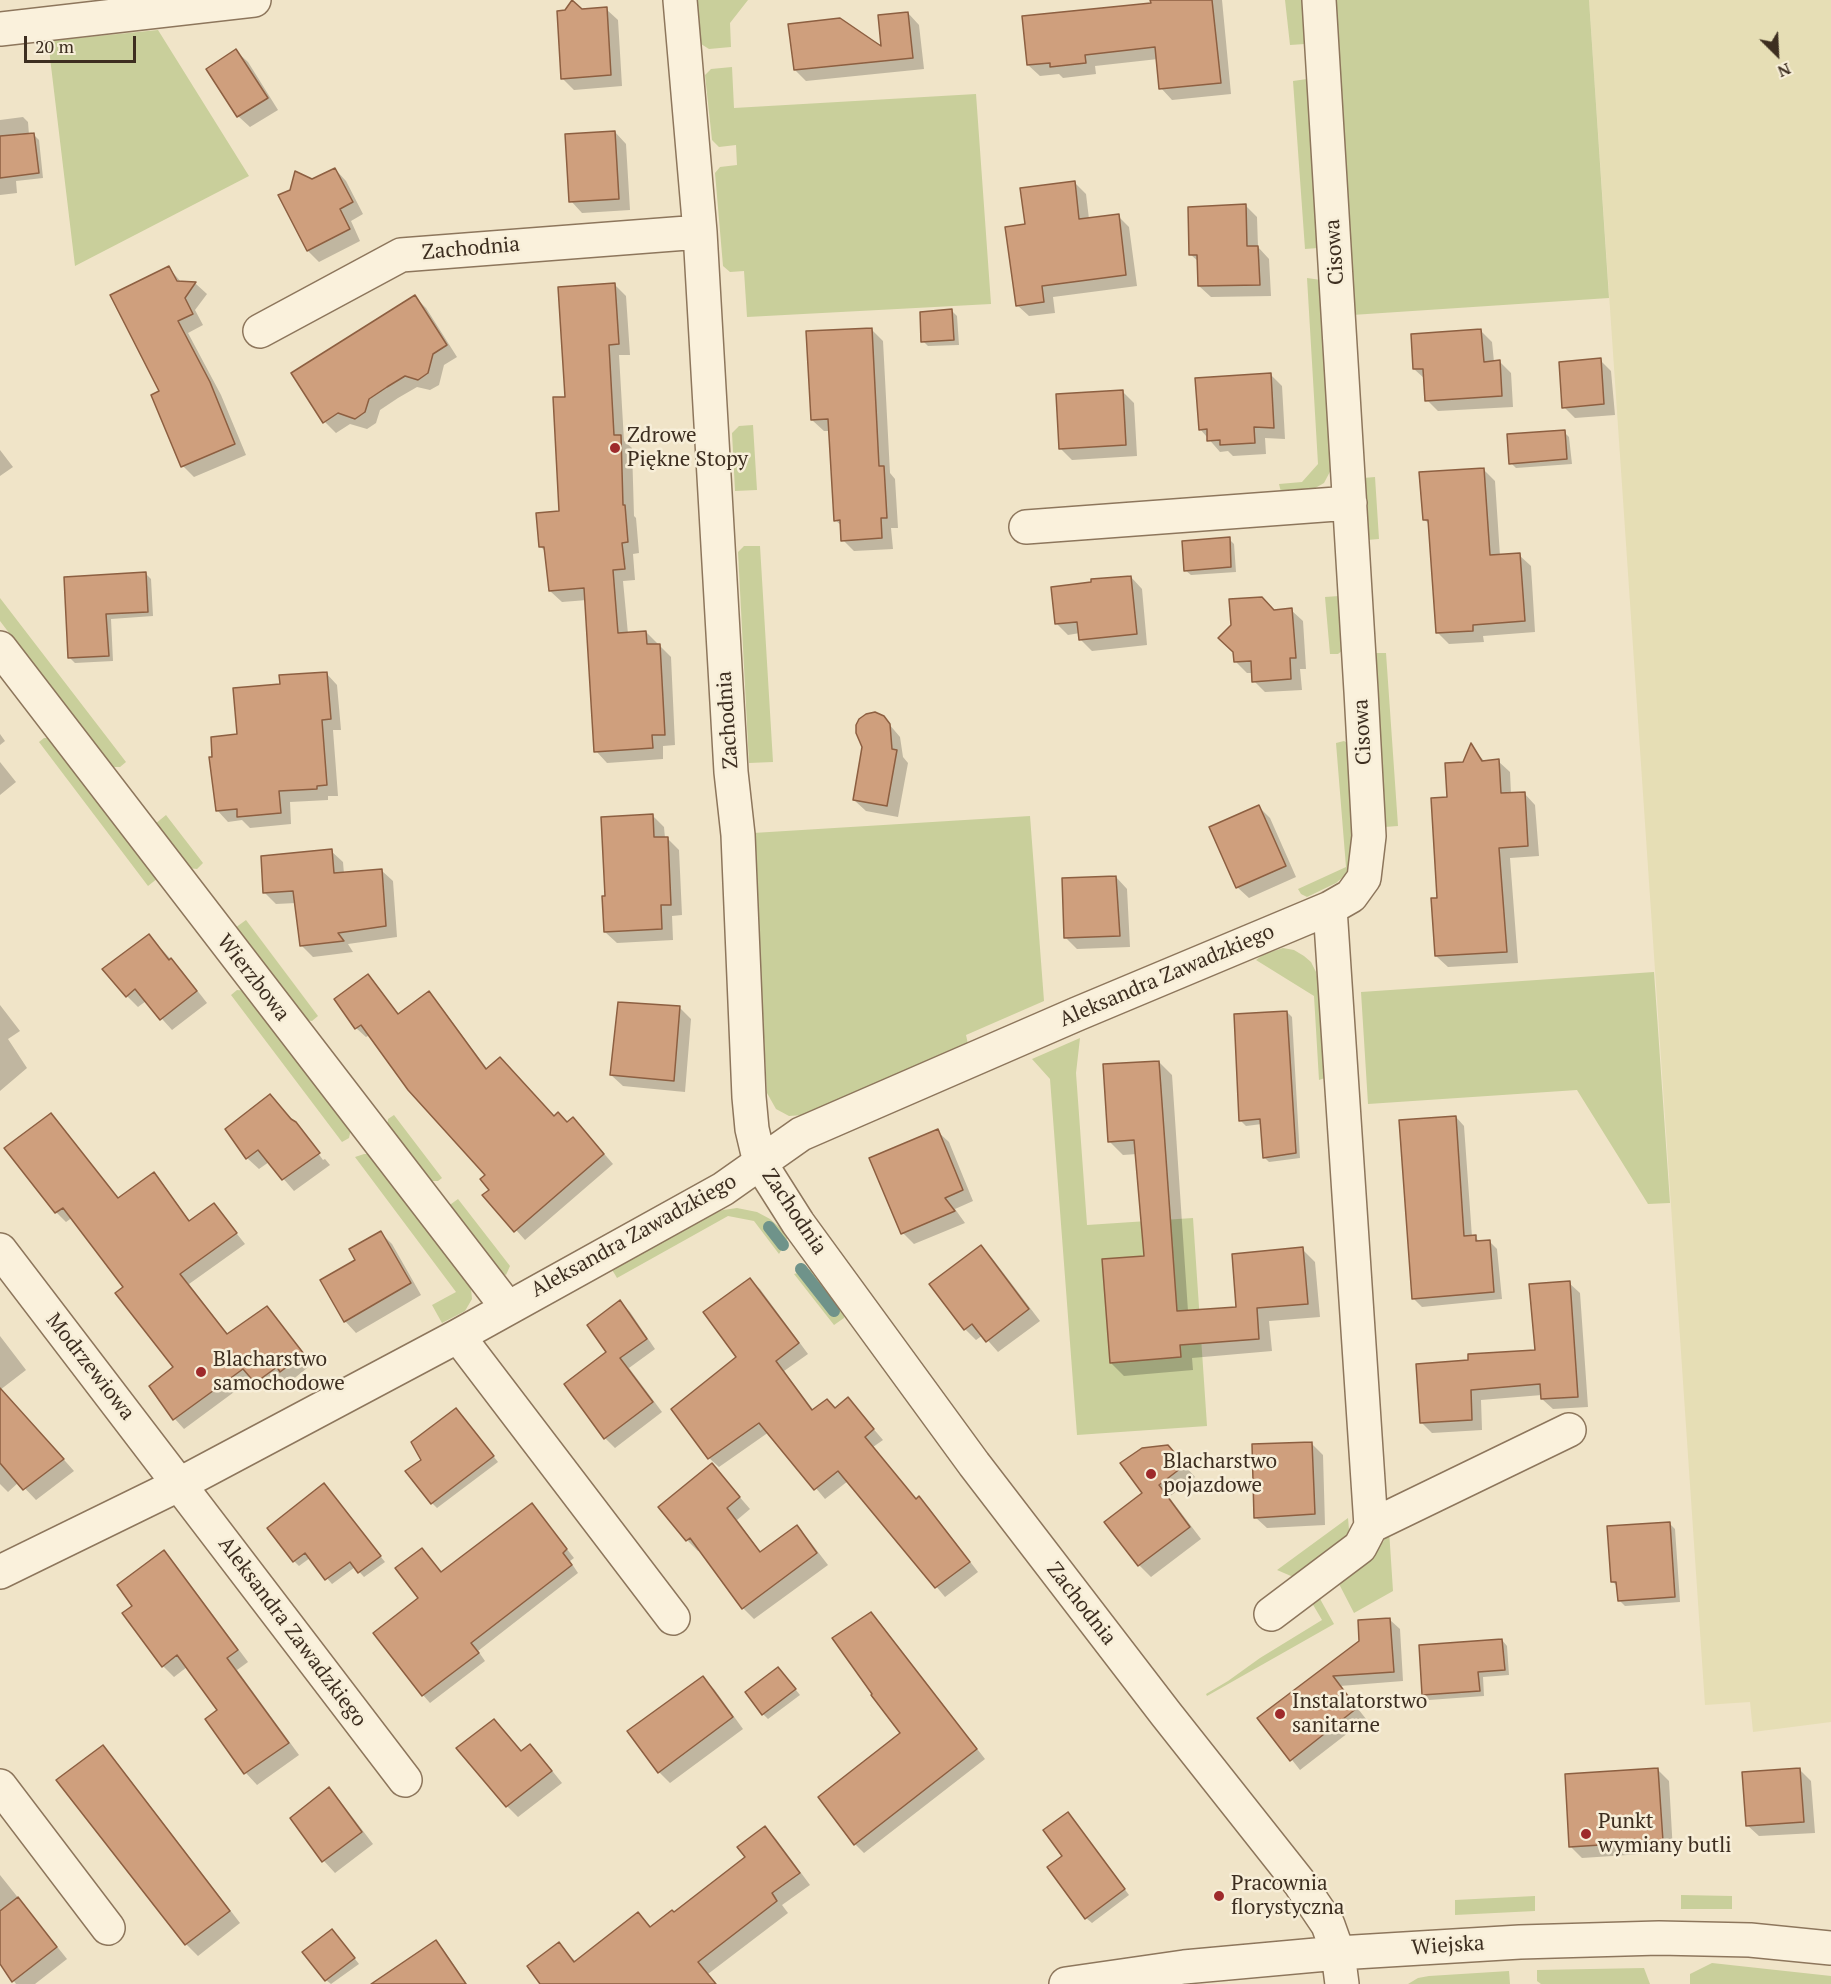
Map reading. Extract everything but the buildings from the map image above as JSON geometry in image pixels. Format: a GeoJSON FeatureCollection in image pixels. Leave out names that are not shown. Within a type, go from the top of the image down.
{"type":"FeatureCollection","features":[{"type":"Feature","properties":{"kind":"street"},"geometry":{"type":"LineString","coordinates":[[0,29],[254,0]]}},
{"type":"Feature","properties":{"kind":"street","name":"Zachodnia"},"geometry":{"type":"LineString","coordinates":[[680,0],[700,232],[729,749],[738,835],[749,1097],[752,1129],[760,1163],[798,1223],[974,1464],[1299,1882],[1328,1925],[1340,1969]]}},
{"type":"Feature","properties":{"kind":"street","name":"Cisowa"},"geometry":{"type":"LineString","coordinates":[[1319,0],[1369,836],[1364,878],[1351,896],[1330,908]]}},
{"type":"Feature","properties":{"kind":"street","name":"Zachodnia"},"geometry":{"type":"LineString","coordinates":[[260,331],[401,255],[700,232]]}},
{"type":"Feature","properties":{"kind":"street"},"geometry":{"type":"LineString","coordinates":[[1026,526],[1350,504]]}},
{"type":"Feature","properties":{"kind":"street","name":"Wierzbowa"},"geometry":{"type":"LineString","coordinates":[[0,648],[507,1307]]}},
{"type":"Feature","properties":{"kind":"street"},"geometry":{"type":"LineString","coordinates":[[1271,1614],[1360,1547],[1371,1526],[1330,908]]}},
{"type":"Feature","properties":{"kind":"street","name":"Aleksandra Zawadzkiego"},"geometry":{"type":"LineString","coordinates":[[0,1572],[180,1485],[458,1336],[723,1189],[801,1134],[1077,1014],[1330,908]]}},
{"type":"Feature","properties":{"kind":"street","name":"Modrzewiowa"},"geometry":{"type":"LineString","coordinates":[[0,1250],[180,1485]]}},
{"type":"Feature","properties":{"kind":"street"},"geometry":{"type":"LineString","coordinates":[[458,1336],[673,1618]]}},
{"type":"Feature","properties":{"kind":"street"},"geometry":{"type":"LineString","coordinates":[[1371,1526],[1569,1430]]}},
{"type":"Feature","properties":{"kind":"street","name":"Aleksandra Zawadzkiego"},"geometry":{"type":"LineString","coordinates":[[180,1485],[405,1780]]}},
{"type":"Feature","properties":{"kind":"street"},"geometry":{"type":"LineString","coordinates":[[0,1785],[108,1928]]}},
{"type":"Feature","properties":{"kind":"street","name":"Wiejska"},"geometry":{"type":"LineString","coordinates":[[1066,1984],[1184,1967],[1340,1969],[1520,1942],[1659,1938],[1750,1940],[1831,1948]]}},
{"type":"Feature","properties":{"kind":"shaded area"},"geometry":{"type":"Polygon","coordinates":[[[1589,0],[1831,0],[1831,1722],[1753,1732],[1750,1702],[1705,1705],[1589,0]]]}},
{"type":"Feature","properties":{"kind":"green space"},"geometry":{"type":"Polygon","coordinates":[[[697,0],[748,0],[730,23],[731,47],[709,49],[701,44],[697,0]]]}},
{"type":"Feature","properties":{"kind":"green space"},"geometry":{"type":"Polygon","coordinates":[[[1285,0],[1302,0],[1305,44],[1290,45],[1285,0]]]}},
{"type":"Feature","properties":{"kind":"green space"},"geometry":{"type":"Polygon","coordinates":[[[1332,0],[1589,0],[1609,298],[1352,315],[1332,0]]]}},
{"type":"Feature","properties":{"kind":"green space"},"geometry":{"type":"Polygon","coordinates":[[[158,30],[249,176],[75,266],[48,41],[158,30]]]}},
{"type":"Feature","properties":{"kind":"green space"},"geometry":{"type":"Polygon","coordinates":[[[732,67],[734,108],[976,94],[991,304],[747,317],[744,271],[730,272],[723,266],[715,173],[720,167],[737,165],[736,145],[719,147],[712,140],[705,75],[711,69],[732,67]]]}},
{"type":"Feature","properties":{"kind":"green space"},"geometry":{"type":"Polygon","coordinates":[[[1307,79],[1318,248],[1305,249],[1293,81],[1307,79]]]}},
{"type":"Feature","properties":{"kind":"green space"},"geometry":{"type":"Polygon","coordinates":[[[1307,278],[1321,280],[1333,466],[1324,483],[1317,487],[1310,490],[1281,492],[1279,484],[1302,482],[1318,464],[1307,278]]]}},
{"type":"Feature","properties":{"kind":"green space"},"geometry":{"type":"Polygon","coordinates":[[[753,425],[757,490],[735,491],[732,433],[739,426],[753,425]]]}},
{"type":"Feature","properties":{"kind":"green space"},"geometry":{"type":"Polygon","coordinates":[[[1375,477],[1379,539],[1367,540],[1363,478],[1375,477]]]}},
{"type":"Feature","properties":{"kind":"green space"},"geometry":{"type":"Polygon","coordinates":[[[744,546],[760,546],[773,762],[749,763],[738,552],[744,546]]]}},
{"type":"Feature","properties":{"kind":"green space"},"geometry":{"type":"Polygon","coordinates":[[[1339,596],[1343,650],[1338,654],[1330,654],[1325,597],[1339,596]]]}},
{"type":"Feature","properties":{"kind":"green space"},"geometry":{"type":"Polygon","coordinates":[[[0,598],[126,762],[120,767],[111,767],[0,621],[0,598]]]}},
{"type":"Feature","properties":{"kind":"green space"},"geometry":{"type":"Polygon","coordinates":[[[1373,653],[1386,653],[1398,826],[1384,827],[1373,653]]]}},
{"type":"Feature","properties":{"kind":"green space"},"geometry":{"type":"Polygon","coordinates":[[[44,738],[53,738],[158,878],[148,886],[39,742],[44,738]]]}},
{"type":"Feature","properties":{"kind":"green space"},"geometry":{"type":"Polygon","coordinates":[[[1344,741],[1349,744],[1354,859],[1348,873],[1336,883],[1307,897],[1298,889],[1346,867],[1336,743],[1344,741]]]}},
{"type":"Feature","properties":{"kind":"green space"},"geometry":{"type":"Polygon","coordinates":[[[166,815],[203,863],[197,869],[188,868],[155,824],[166,815]]]}},
{"type":"Feature","properties":{"kind":"green space"},"geometry":{"type":"Polygon","coordinates":[[[1030,816],[1044,1001],[966,1035],[968,1044],[803,1115],[789,1116],[776,1109],[767,1093],[753,833],[1030,816]]]}},
{"type":"Feature","properties":{"kind":"green space"},"geometry":{"type":"Polygon","coordinates":[[[246,920],[318,1016],[312,1021],[305,1020],[235,928],[246,920]]]}},
{"type":"Feature","properties":{"kind":"green space"},"geometry":{"type":"Polygon","coordinates":[[[1283,948],[1294,950],[1304,956],[1311,962],[1316,972],[1319,986],[1325,1078],[1319,1080],[1314,996],[1256,960],[1264,954],[1283,948]]]}},
{"type":"Feature","properties":{"kind":"green space"},"geometry":{"type":"Polygon","coordinates":[[[1654,972],[1670,1203],[1648,1204],[1577,1090],[1368,1104],[1361,992],[1654,972]]]}},
{"type":"Feature","properties":{"kind":"green space"},"geometry":{"type":"Polygon","coordinates":[[[237,990],[246,991],[351,1129],[349,1138],[342,1142],[231,995],[237,990]]]}},
{"type":"Feature","properties":{"kind":"green space"},"geometry":{"type":"Polygon","coordinates":[[[1080,1038],[1076,1073],[1087,1225],[1193,1218],[1207,1426],[1077,1435],[1050,1079],[1032,1059],[1080,1038]]]}},
{"type":"Feature","properties":{"kind":"green space"},"geometry":{"type":"Polygon","coordinates":[[[394,1115],[442,1178],[438,1181],[427,1181],[387,1127],[388,1119],[394,1115]]]}},
{"type":"Feature","properties":{"kind":"green space"},"geometry":{"type":"Polygon","coordinates":[[[370,1154],[466,1280],[471,1288],[472,1299],[465,1311],[442,1323],[432,1305],[456,1292],[355,1157],[370,1154]]]}},
{"type":"Feature","properties":{"kind":"green space"},"geometry":{"type":"Polygon","coordinates":[[[458,1199],[510,1266],[506,1275],[497,1271],[447,1207],[458,1199]]]}},
{"type":"Feature","properties":{"kind":"green space"},"geometry":{"type":"Polygon","coordinates":[[[737,1208],[757,1212],[770,1219],[787,1234],[787,1240],[779,1254],[754,1221],[728,1216],[617,1278],[611,1268],[706,1216],[737,1208]]]}},
{"type":"Feature","properties":{"kind":"green space"},"geometry":{"type":"Polygon","coordinates":[[[811,1269],[845,1315],[834,1325],[794,1274],[811,1269]]]}},
{"type":"Feature","properties":{"kind":"green space"},"geometry":{"type":"Polygon","coordinates":[[[1348,1518],[1350,1541],[1301,1575],[1291,1576],[1277,1570],[1348,1518]]]}},
{"type":"Feature","properties":{"kind":"green space"},"geometry":{"type":"Polygon","coordinates":[[[1389,1530],[1393,1591],[1354,1613],[1338,1582],[1338,1576],[1383,1542],[1389,1530]]]}},
{"type":"Feature","properties":{"kind":"green space"},"geometry":{"type":"Polygon","coordinates":[[[1319,1597],[1334,1624],[1207,1696],[1206,1694],[1260,1658],[1322,1620],[1312,1603],[1319,1597]]]}},
{"type":"Feature","properties":{"kind":"green space"},"geometry":{"type":"Polygon","coordinates":[[[1681,1895],[1732,1896],[1732,1909],[1681,1909],[1681,1895]]]}},
{"type":"Feature","properties":{"kind":"green space"},"geometry":{"type":"Polygon","coordinates":[[[1535,1896],[1535,1911],[1455,1915],[1455,1900],[1535,1896]]]}},
{"type":"Feature","properties":{"kind":"green space"},"geometry":{"type":"Polygon","coordinates":[[[1712,1963],[1831,1976],[1831,1984],[1690,1984],[1690,1974],[1712,1963]]]}},
{"type":"Feature","properties":{"kind":"green space"},"geometry":{"type":"Polygon","coordinates":[[[1644,1968],[1650,1984],[1541,1984],[1537,1981],[1537,1970],[1644,1968]]]}},
{"type":"Feature","properties":{"kind":"green space"},"geometry":{"type":"Polygon","coordinates":[[[1509,1971],[1510,1984],[1408,1984],[1418,1978],[1429,1976],[1509,1971]]]}},
{"type":"Feature","properties":{"kind":"waterway"},"geometry":{"type":"LineString","coordinates":[[769,1227],[783,1245]]}},
{"type":"Feature","properties":{"kind":"waterway"},"geometry":{"type":"LineString","coordinates":[[801,1269],[834,1311]]}},
{"type":"Feature","properties":{"kind":"place","name":"Zdrowe Piękne Stopy"},"geometry":{"type":"Point","coordinates":[615,448]}},
{"type":"Feature","properties":{"kind":"place","name":"Blacharstwo samochodowe"},"geometry":{"type":"Point","coordinates":[201,1372]}},
{"type":"Feature","properties":{"kind":"place","name":"Blacharstwo pojazdowe"},"geometry":{"type":"Point","coordinates":[1151,1474]}},
{"type":"Feature","properties":{"kind":"place","name":"Instalatorstwo sanitarne"},"geometry":{"type":"Point","coordinates":[1280,1714]}},
{"type":"Feature","properties":{"kind":"place","name":"Punkt wymiany butli"},"geometry":{"type":"Point","coordinates":[1586,1834]}},
{"type":"Feature","properties":{"kind":"place","name":"Pracownia florystyczna"},"geometry":{"type":"Point","coordinates":[1219,1896]}}]}
